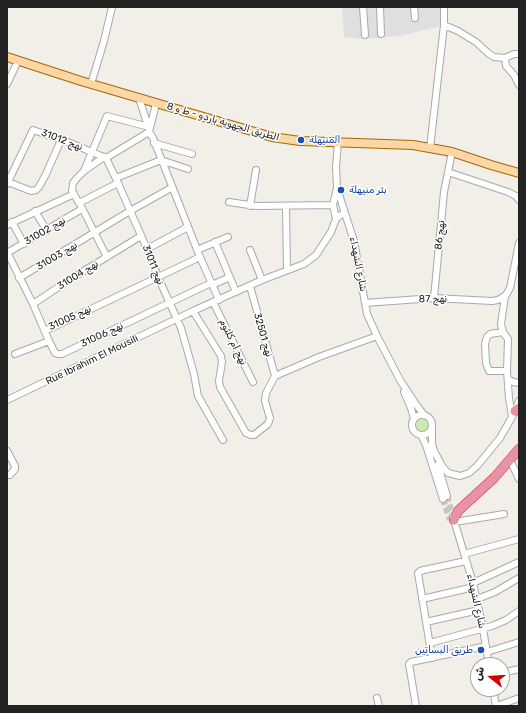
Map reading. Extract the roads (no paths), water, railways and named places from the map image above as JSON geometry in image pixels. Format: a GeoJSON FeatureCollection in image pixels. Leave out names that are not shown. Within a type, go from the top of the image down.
{"type":"FeatureCollection","features":[{"type":"Feature","properties":{"kind":"highway"},"geometry":{"type":"LineString","coordinates":[[453,520],[459,510],[488,484],[519,449]]}},
{"type":"Feature","properties":{"kind":"main road","name":"الطريق الجهوية باردو - ط و 8"},"geometry":{"type":"LineString","coordinates":[[7,57],[222,124],[279,139],[404,144],[452,152],[519,173]]}},
{"type":"Feature","properties":{"kind":"main road","name":"الطريق الجهوية باردو - ط و 8"},"geometry":{"type":"LineString","coordinates":[[491,165],[519,179]]}},
{"type":"Feature","properties":{"kind":"street"},"geometry":{"type":"LineString","coordinates":[[91,84],[104,41],[112,7]]}},
{"type":"Feature","properties":{"kind":"street"},"geometry":{"type":"LineString","coordinates":[[363,7],[365,35]]}},
{"type":"Feature","properties":{"kind":"street"},"geometry":{"type":"LineString","coordinates":[[380,7],[381,34]]}},
{"type":"Feature","properties":{"kind":"street"},"geometry":{"type":"LineString","coordinates":[[414,7],[415,18]]}},
{"type":"Feature","properties":{"kind":"street"},"geometry":{"type":"LineString","coordinates":[[430,148],[444,25],[444,7]]}},
{"type":"Feature","properties":{"kind":"street"},"geometry":{"type":"LineString","coordinates":[[444,25],[458,31],[476,42],[490,55],[506,58],[514,54],[519,54]]}},
{"type":"Feature","properties":{"kind":"street"},"geometry":{"type":"LineString","coordinates":[[506,58],[506,66],[514,75],[519,85]]}},
{"type":"Feature","properties":{"kind":"street"},"geometry":{"type":"LineString","coordinates":[[7,84],[18,61]]}},
{"type":"Feature","properties":{"kind":"street","name":"نهج أم كلثوم"},"geometry":{"type":"LineString","coordinates":[[139,98],[154,143],[212,284],[216,301],[252,382]]}},
{"type":"Feature","properties":{"kind":"street"},"geometry":{"type":"LineString","coordinates":[[107,257],[72,191],[73,183],[84,171],[149,130],[156,104]]}},
{"type":"Feature","properties":{"kind":"street"},"geometry":{"type":"LineString","coordinates":[[84,171],[107,116],[149,130]]}},
{"type":"Feature","properties":{"kind":"street","name":"نهج 31012"},"geometry":{"type":"LineString","coordinates":[[10,170],[33,130],[105,158]]}},
{"type":"Feature","properties":{"kind":"street"},"geometry":{"type":"LineString","coordinates":[[10,170],[7,183],[31,191],[36,190],[46,174],[61,140]]}},
{"type":"Feature","properties":{"kind":"street","name":"شارع الشهداء"},"geometry":{"type":"LineString","coordinates":[[338,142],[336,167],[338,187],[354,241],[365,303],[370,321],[400,380]]}},
{"type":"Feature","properties":{"kind":"street"},"geometry":{"type":"LineString","coordinates":[[154,143],[192,154]]}},
{"type":"Feature","properties":{"kind":"street","name":"نهج 86"},"geometry":{"type":"LineString","coordinates":[[434,298],[444,192],[452,152]]}},
{"type":"Feature","properties":{"kind":"street","name":"نهج 31011"},"geometry":{"type":"LineString","coordinates":[[105,158],[117,180],[185,339],[198,396],[223,440]]}},
{"type":"Feature","properties":{"kind":"street"},"geometry":{"type":"LineString","coordinates":[[161,160],[188,169]]}},
{"type":"Feature","properties":{"kind":"street","name":"نهج 31002"},"geometry":{"type":"LineString","coordinates":[[7,252],[47,230],[117,180],[161,160]]}},
{"type":"Feature","properties":{"kind":"street"},"geometry":{"type":"LineString","coordinates":[[250,206],[256,170]]}},
{"type":"Feature","properties":{"kind":"street"},"geometry":{"type":"LineString","coordinates":[[448,172],[508,192],[516,196],[519,200]]}},
{"type":"Feature","properties":{"kind":"street"},"geometry":{"type":"LineString","coordinates":[[338,187],[333,205],[336,219],[345,213]]}},
{"type":"Feature","properties":{"kind":"street","name":"نهج 31003"},"geometry":{"type":"LineString","coordinates":[[19,278],[130,211],[172,188]]}},
{"type":"Feature","properties":{"kind":"street"},"geometry":{"type":"LineString","coordinates":[[24,244],[10,223],[74,194]]}},
{"type":"Feature","properties":{"kind":"street"},"geometry":{"type":"LineString","coordinates":[[229,202],[250,206],[286,207],[333,205]]}},
{"type":"Feature","properties":{"kind":"street"},"geometry":{"type":"LineString","coordinates":[[286,207],[287,270]]}},
{"type":"Feature","properties":{"kind":"street"},"geometry":{"type":"LineString","coordinates":[[35,211],[47,230]]}},
{"type":"Feature","properties":{"kind":"street","name":"Rue Ibrahim El Mousili"},"geometry":{"type":"LineString","coordinates":[[7,400],[193,311],[262,280],[304,264],[316,255],[331,232],[336,219]]}},
{"type":"Feature","properties":{"kind":"street"},"geometry":{"type":"LineString","coordinates":[[147,249],[188,227]]}},
{"type":"Feature","properties":{"kind":"street","name":"نهج 31004"},"geometry":{"type":"LineString","coordinates":[[33,304],[141,236]]}},
{"type":"Feature","properties":{"kind":"street"},"geometry":{"type":"LineString","coordinates":[[197,250],[228,237]]}},
{"type":"Feature","properties":{"kind":"street"},"geometry":{"type":"LineString","coordinates":[[215,242],[236,292]]}},
{"type":"Feature","properties":{"kind":"street"},"geometry":{"type":"LineString","coordinates":[[515,412],[509,398],[507,371],[508,339],[503,332],[501,324],[503,297],[510,288],[519,243]]}},
{"type":"Feature","properties":{"kind":"street"},"geometry":{"type":"LineString","coordinates":[[250,250],[262,280]]}},
{"type":"Feature","properties":{"kind":"street","name":"نهج 31005"},"geometry":{"type":"LineString","coordinates":[[7,252],[45,331],[200,257]]}},
{"type":"Feature","properties":{"kind":"street"},"geometry":{"type":"LineString","coordinates":[[169,302],[230,277]]}},
{"type":"Feature","properties":{"kind":"street","name":"نهج 32501"},"geometry":{"type":"LineString","coordinates":[[250,286],[275,376]]}},
{"type":"Feature","properties":{"kind":"street","name":"نهج 87"},"geometry":{"type":"LineString","coordinates":[[365,303],[434,298],[492,302],[503,297]]}},
{"type":"Feature","properties":{"kind":"street","name":"نهج 31006"},"geometry":{"type":"LineString","coordinates":[[45,331],[56,353],[62,354],[169,302]]}},
{"type":"Feature","properties":{"kind":"street"},"geometry":{"type":"LineString","coordinates":[[193,311],[221,356],[222,362],[219,385],[246,433],[251,435],[254,435],[268,424],[270,418],[266,401],[266,393],[275,376],[319,357],[377,336]]}},
{"type":"Feature","properties":{"kind":"street"},"geometry":{"type":"LineString","coordinates":[[503,332],[490,334],[487,337],[486,363],[489,371],[507,371]]}},
{"type":"Feature","properties":{"kind":"street"},"geometry":{"type":"LineString","coordinates":[[15,354],[49,340]]}},
{"type":"Feature","properties":{"kind":"street"},"geometry":{"type":"LineString","coordinates":[[508,379],[512,382],[519,383]]}},
{"type":"Feature","properties":{"kind":"street"},"geometry":{"type":"LineString","coordinates":[[400,380],[414,403],[424,415],[432,420],[434,451],[445,497],[426,445],[422,437],[412,428],[414,418],[410,404],[400,384],[400,380]]}},
{"type":"Feature","properties":{"kind":"street"},"geometry":{"type":"LineString","coordinates":[[434,451],[442,466],[448,473],[456,476],[465,475],[477,466],[492,448],[515,412],[519,401]]}},
{"type":"Feature","properties":{"kind":"street"},"geometry":{"type":"LineString","coordinates":[[414,418],[419,415],[424,415]]}},
{"type":"Feature","properties":{"kind":"street"},"geometry":{"type":"LineString","coordinates":[[420,435],[427,434],[432,429]]}},
{"type":"Feature","properties":{"kind":"street"},"geometry":{"type":"LineString","coordinates":[[7,451],[15,466],[13,472],[7,475]]}},
{"type":"Feature","properties":{"kind":"street"},"geometry":{"type":"LineString","coordinates":[[510,460],[519,479]]}},
{"type":"Feature","properties":{"kind":"street"},"geometry":{"type":"LineString","coordinates":[[453,520],[504,514]]}},
{"type":"Feature","properties":{"kind":"street","name":"شارع الشهداء"},"geometry":{"type":"LineString","coordinates":[[453,520],[474,585],[488,657]]}},
{"type":"Feature","properties":{"kind":"street"},"geometry":{"type":"LineString","coordinates":[[464,554],[519,539]]}},
{"type":"Feature","properties":{"kind":"street"},"geometry":{"type":"LineString","coordinates":[[432,658],[418,573],[420,571],[466,561]]}},
{"type":"Feature","properties":{"kind":"street"},"geometry":{"type":"LineString","coordinates":[[422,599],[474,585],[519,562]]}},
{"type":"Feature","properties":{"kind":"street"},"geometry":{"type":"LineString","coordinates":[[477,599],[495,592],[519,578]]}},
{"type":"Feature","properties":{"kind":"street"},"geometry":{"type":"LineString","coordinates":[[426,622],[479,610]]}},
{"type":"Feature","properties":{"kind":"street"},"geometry":{"type":"LineString","coordinates":[[430,643],[483,629],[506,620],[519,612]]}},
{"type":"Feature","properties":{"kind":"street"},"geometry":{"type":"LineString","coordinates":[[416,706],[409,664],[411,662],[519,642]]}},
{"type":"Feature","properties":{"kind":"street"},"geometry":{"type":"LineString","coordinates":[[377,698],[379,706]]}},
{"type":"Feature","properties":{"kind":"street"},"geometry":{"type":"LineString","coordinates":[[497,706],[519,698]]}},
{"type":"Feature","properties":{"kind":"tunnel"},"geometry":{"type":"LineString","coordinates":[[447,496],[453,517]]}},
{"type":"Feature","properties":{"kind":"tunnel"},"geometry":{"type":"LineString","coordinates":[[443,499],[450,520]]}},
{"type":"Feature","properties":{"kind":"place","name":"المنيهلة"},"geometry":{"type":"Point","coordinates":[301,140]}},
{"type":"Feature","properties":{"kind":"place","name":"بئر منيهلة"},"geometry":{"type":"Point","coordinates":[341,190]}},
{"type":"Feature","properties":{"kind":"place","name":"طريق البساتين"},"geometry":{"type":"Point","coordinates":[481,650]}}]}
